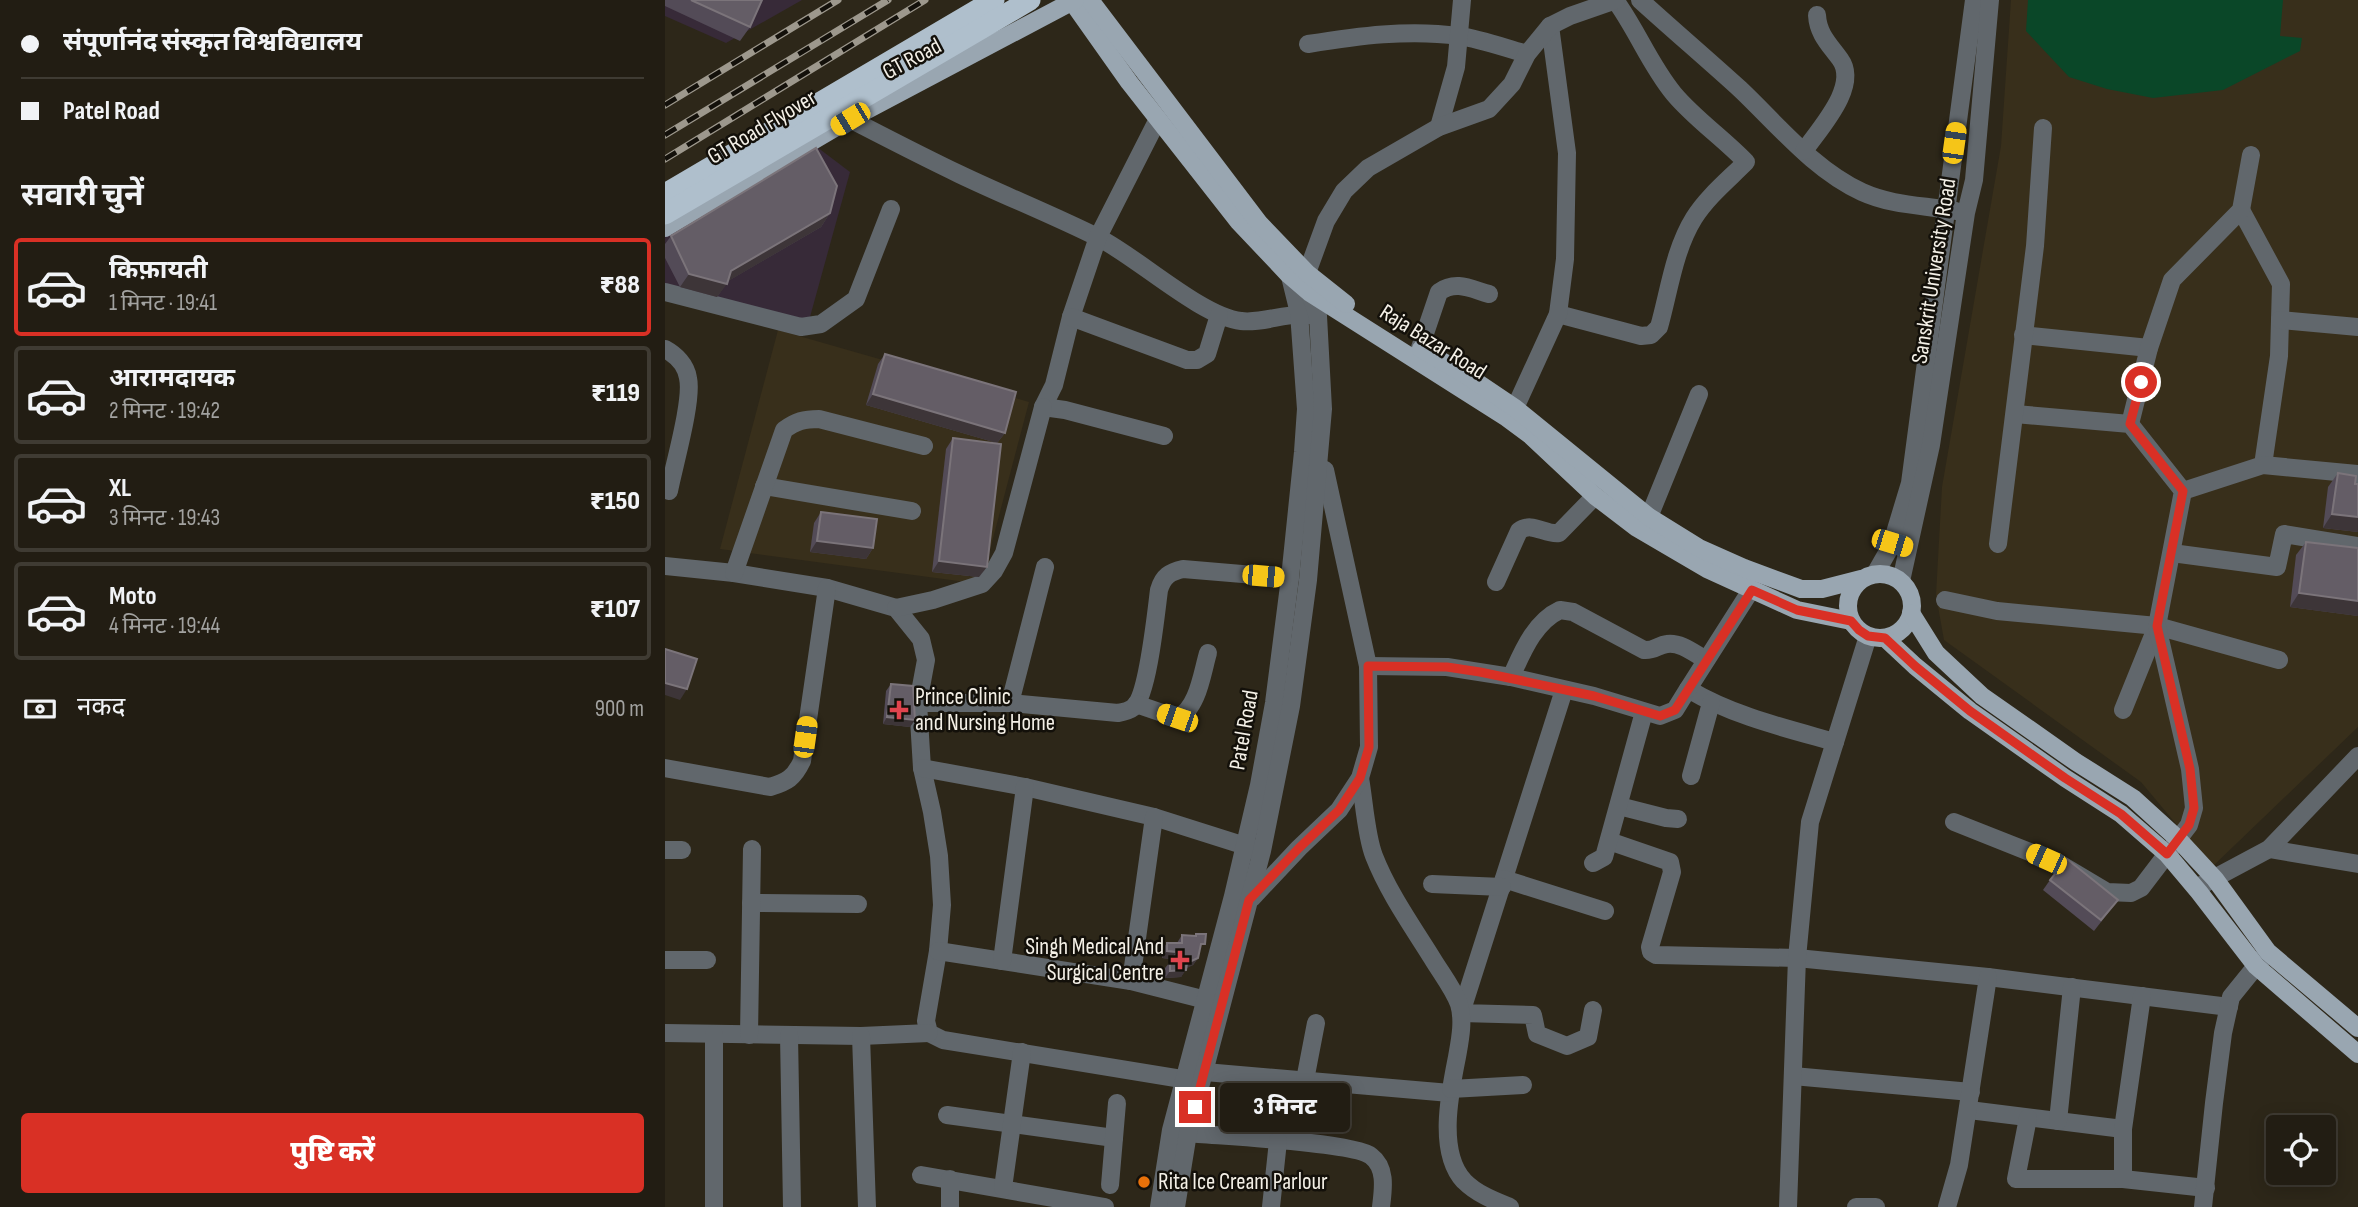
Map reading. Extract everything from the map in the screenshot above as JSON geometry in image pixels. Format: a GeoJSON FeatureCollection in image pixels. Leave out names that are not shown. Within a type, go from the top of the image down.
{"type":"FeatureCollection","features":[{"type":"Feature","properties":{"kind":"highway","name":"GT Road Flyover"},"geometry":{"type":"LineString","coordinates":[[665,194],[995,0]]}},
{"type":"Feature","properties":{"kind":"highway","name":"GT Road Flyover"},"geometry":{"type":"LineString","coordinates":[[665,214],[1030,0]]}},
{"type":"Feature","properties":{"kind":"main road","name":"GT Road"},"geometry":{"type":"LineString","coordinates":[[665,187],[809,99],[980,0]]}},
{"type":"Feature","properties":{"kind":"main road","name":"GT Road"},"geometry":{"type":"LineString","coordinates":[[665,228],[850,119],[1077,0]]}},
{"type":"Feature","properties":{"kind":"main road","name":"Raja Bazar Road"},"geometry":{"type":"LineString","coordinates":[[1077,0],[1158,119],[1238,221],[1298,274],[1466,375],[1515,408],[1649,517],[1699,548],[1792,586],[1822,589],[1868,576]]}},
{"type":"Feature","properties":{"kind":"main road","name":"Raja Bazar Road"},"geometry":{"type":"LineString","coordinates":[[1077,0],[1284,252],[1298,274]]}},
{"type":"Feature","properties":{"kind":"main road","name":"Raja Bazar Road"},"geometry":{"type":"LineString","coordinates":[[1310,293],[1507,418],[1530,435],[1595,496],[1637,528],[1707,569],[1797,610],[1851,621]]}},
{"type":"Feature","properties":{"kind":"main road"},"geometry":{"type":"LineString","coordinates":[[2358,1028],[2268,952],[2215,880],[2178,838],[2133,798],[1982,696],[1936,653],[1911,613],[1910,595],[1901,581],[1893,576],[1868,576],[1853,587],[1848,598],[1848,610],[1851,621],[1859,630],[1877,637],[1949,694],[2055,771],[2121,814],[2167,854],[2256,966],[2358,1054]]}},
{"type":"Feature","properties":{"kind":"main road"},"geometry":{"type":"LineString","coordinates":[[1877,637],[1902,629],[1911,613]]}},
{"type":"Feature","properties":{"kind":"main road"},"geometry":{"type":"LineString","coordinates":[[1949,694],[1963,678]]}},
{"type":"Feature","properties":{"kind":"street"},"geometry":{"type":"LineString","coordinates":[[1440,127],[1456,67],[1462,0]]}},
{"type":"Feature","properties":{"kind":"street"},"geometry":{"type":"LineString","coordinates":[[1298,274],[1344,191],[1368,167],[1440,127],[1489,110],[1512,84],[1527,54],[1550,26],[1616,0],[1645,51],[1673,92],[1746,162],[1703,205],[1692,221],[1681,247],[1659,327],[1655,332],[1641,336],[1558,314]]}},
{"type":"Feature","properties":{"kind":"street"},"geometry":{"type":"LineString","coordinates":[[1640,0],[1838,179],[1885,201],[1966,213]]}},
{"type":"Feature","properties":{"kind":"street","name":"Sanskrit University Road"},"geometry":{"type":"LineString","coordinates":[[1897,545],[1910,483],[1974,0]]}},
{"type":"Feature","properties":{"kind":"street","name":"Sanskrit University Road"},"geometry":{"type":"LineString","coordinates":[[1897,545],[1931,445],[1973,180],[1990,0]]}},
{"type":"Feature","properties":{"kind":"street"},"geometry":{"type":"LineString","coordinates":[[1804,151],[1835,106],[1846,78],[1845,66],[1819,31],[1817,15]]}},
{"type":"Feature","properties":{"kind":"street"},"geometry":{"type":"LineString","coordinates":[[1515,408],[1558,314],[1565,259],[1567,153],[1550,26]]}},
{"type":"Feature","properties":{"kind":"street"},"geometry":{"type":"LineString","coordinates":[[1308,44],[1376,33],[1460,36],[1527,54]]}},
{"type":"Feature","properties":{"kind":"street"},"geometry":{"type":"LineString","coordinates":[[809,99],[959,174],[1098,237],[1129,254],[1195,301],[1219,314],[1241,321],[1299,313],[1318,316]]}},
{"type":"Feature","properties":{"kind":"street"},"geometry":{"type":"LineString","coordinates":[[665,566],[734,573],[827,588],[896,608],[933,600],[982,584],[1004,554],[1043,407],[1054,385],[1070,317],[1098,237],[1158,119]]}},
{"type":"Feature","properties":{"kind":"street"},"geometry":{"type":"LineString","coordinates":[[1998,544],[2035,246],[2043,128]]}},
{"type":"Feature","properties":{"kind":"street"},"geometry":{"type":"LineString","coordinates":[[2130,424],[2149,348],[2172,280],[2241,210],[2251,155]]}},
{"type":"Feature","properties":{"kind":"street"},"geometry":{"type":"LineString","coordinates":[[665,292],[801,327],[821,324],[856,299],[891,209]]}},
{"type":"Feature","properties":{"kind":"street"},"geometry":{"type":"LineString","coordinates":[[2241,210],[2281,284],[2279,356],[2263,465]]}},
{"type":"Feature","properties":{"kind":"street","name":"Patel Road"},"geometry":{"type":"LineString","coordinates":[[1177,1207],[1188,1133],[1262,851],[1291,706],[1321,453],[1323,409],[1318,316],[1310,293],[1298,274]]}},
{"type":"Feature","properties":{"kind":"street","name":"Patel Road"},"geometry":{"type":"LineString","coordinates":[[1159,1207],[1171,1130],[1259,785],[1274,703],[1290,578],[1306,409],[1298,274]]}},
{"type":"Feature","properties":{"kind":"street"},"geometry":{"type":"LineString","coordinates":[[1420,348],[1440,292],[1460,285],[1489,294]]}},
{"type":"Feature","properties":{"kind":"street"},"geometry":{"type":"LineString","coordinates":[[1070,317],[1187,360],[1197,360],[1207,354],[1219,314]]}},
{"type":"Feature","properties":{"kind":"street"},"geometry":{"type":"LineString","coordinates":[[2280,320],[2358,327]]}},
{"type":"Feature","properties":{"kind":"street"},"geometry":{"type":"LineString","coordinates":[[2023,335],[2149,348]]}},
{"type":"Feature","properties":{"kind":"street"},"geometry":{"type":"LineString","coordinates":[[665,349],[682,362],[688,377],[689,393],[669,491]]}},
{"type":"Feature","properties":{"kind":"street"},"geometry":{"type":"LineString","coordinates":[[1649,517],[1699,394]]}},
{"type":"Feature","properties":{"kind":"street"},"geometry":{"type":"LineString","coordinates":[[1043,407],[1065,410],[1164,436]]}},
{"type":"Feature","properties":{"kind":"street"},"geometry":{"type":"LineString","coordinates":[[2015,414],[2130,424],[2183,491],[2157,626],[2123,710]]}},
{"type":"Feature","properties":{"kind":"street"},"geometry":{"type":"LineString","coordinates":[[734,573],[784,430],[795,422],[819,419],[924,446]]}},
{"type":"Feature","properties":{"kind":"street"},"geometry":{"type":"LineString","coordinates":[[1249,900],[1339,810],[1360,778],[1369,747],[1368,666],[1321,453]]}},
{"type":"Feature","properties":{"kind":"street"},"geometry":{"type":"LineString","coordinates":[[2183,491],[2263,465],[2358,474]]}},
{"type":"Feature","properties":{"kind":"street"},"geometry":{"type":"LineString","coordinates":[[764,486],[912,511]]}},
{"type":"Feature","properties":{"kind":"street"},"geometry":{"type":"LineString","coordinates":[[1496,582],[1524,527],[1559,534],[1595,496]]}},
{"type":"Feature","properties":{"kind":"street"},"geometry":{"type":"LineString","coordinates":[[2172,553],[2277,567],[2284,534],[2358,546]]}},
{"type":"Feature","properties":{"kind":"street"},"geometry":{"type":"LineString","coordinates":[[1868,576],[1897,545]]}},
{"type":"Feature","properties":{"kind":"street"},"geometry":{"type":"LineString","coordinates":[[1897,545],[1901,581]]}},
{"type":"Feature","properties":{"kind":"street"},"geometry":{"type":"LineString","coordinates":[[1010,704],[1045,567]]}},
{"type":"Feature","properties":{"kind":"street"},"geometry":{"type":"LineString","coordinates":[[918,704],[1010,704],[1118,713],[1128,711],[1136,704],[1148,662],[1162,580],[1171,572],[1183,569],[1290,578]]}},
{"type":"Feature","properties":{"kind":"street"},"geometry":{"type":"LineString","coordinates":[[665,768],[770,787],[786,782],[795,775],[802,761],[827,588]]}},
{"type":"Feature","properties":{"kind":"street"},"geometry":{"type":"LineString","coordinates":[[1368,666],[1447,667],[1511,677],[1594,696],[1660,716],[1675,710],[1752,590]]}},
{"type":"Feature","properties":{"kind":"street"},"geometry":{"type":"LineString","coordinates":[[1945,600],[1997,611],[2157,626],[2279,660]]}},
{"type":"Feature","properties":{"kind":"street"},"geometry":{"type":"LineString","coordinates":[[896,608],[921,639],[926,660],[918,704],[922,768],[939,856],[941,905],[938,951],[926,1021],[929,1033]]}},
{"type":"Feature","properties":{"kind":"street"},"geometry":{"type":"LineString","coordinates":[[1511,677],[1532,636],[1560,610],[1573,611],[1644,650],[1676,644],[1706,660]]}},
{"type":"Feature","properties":{"kind":"street"},"geometry":{"type":"LineString","coordinates":[[1954,822],[2060,864],[2107,892],[2131,893],[2141,888],[2189,825],[2194,808],[2190,769],[2157,626]]}},
{"type":"Feature","properties":{"kind":"street"},"geometry":{"type":"LineString","coordinates":[[1788,1207],[1797,958],[1809,822],[1835,742],[1877,637]]}},
{"type":"Feature","properties":{"kind":"street"},"geometry":{"type":"LineString","coordinates":[[1136,704],[1177,718],[1185,714],[1195,697],[1208,653]]}},
{"type":"Feature","properties":{"kind":"street"},"geometry":{"type":"LineString","coordinates":[[1688,689],[1711,703],[1761,721],[1835,742]]}},
{"type":"Feature","properties":{"kind":"street"},"geometry":{"type":"LineString","coordinates":[[1461,1013],[1565,690]]}},
{"type":"Feature","properties":{"kind":"street"},"geometry":{"type":"LineString","coordinates":[[1691,776],[1711,703]]}},
{"type":"Feature","properties":{"kind":"street"},"geometry":{"type":"LineString","coordinates":[[1593,863],[1604,857],[1644,712]]}},
{"type":"Feature","properties":{"kind":"street"},"geometry":{"type":"LineString","coordinates":[[2196,888],[2269,849],[2358,756]]}},
{"type":"Feature","properties":{"kind":"street"},"geometry":{"type":"LineString","coordinates":[[922,768],[1025,787],[1154,817],[1262,851]]}},
{"type":"Feature","properties":{"kind":"street"},"geometry":{"type":"LineString","coordinates":[[1360,778],[1373,855],[1404,914],[1444,976],[1461,1013],[1461,1035],[1450,1091],[1449,1146],[1453,1166],[1464,1181],[1482,1195],[1510,1207]]}},
{"type":"Feature","properties":{"kind":"street"},"geometry":{"type":"LineString","coordinates":[[1002,961],[1025,787]]}},
{"type":"Feature","properties":{"kind":"street"},"geometry":{"type":"LineString","coordinates":[[1619,806],[1678,819]]}},
{"type":"Feature","properties":{"kind":"street"},"geometry":{"type":"LineString","coordinates":[[1131,981],[1154,817]]}},
{"type":"Feature","properties":{"kind":"street"},"geometry":{"type":"LineString","coordinates":[[1609,841],[1670,862],[1672,872],[1650,947],[1651,952],[1656,955],[1797,958],[2229,1006]]}},
{"type":"Feature","properties":{"kind":"street"},"geometry":{"type":"LineString","coordinates":[[749,1035],[752,849]]}},
{"type":"Feature","properties":{"kind":"street"},"geometry":{"type":"LineString","coordinates":[[2269,849],[2358,864]]}},
{"type":"Feature","properties":{"kind":"street"},"geometry":{"type":"LineString","coordinates":[[1432,884],[1503,883],[1605,911]]}},
{"type":"Feature","properties":{"kind":"street"},"geometry":{"type":"LineString","coordinates":[[751,903],[858,904]]}},
{"type":"Feature","properties":{"kind":"street"},"geometry":{"type":"LineString","coordinates":[[938,951],[1131,981],[1206,1000]]}},
{"type":"Feature","properties":{"kind":"street"},"geometry":{"type":"LineString","coordinates":[[2203,1207],[2214,1103],[2231,997],[2268,952]]}},
{"type":"Feature","properties":{"kind":"street"},"geometry":{"type":"LineString","coordinates":[[665,960],[707,960]]}},
{"type":"Feature","properties":{"kind":"street"},"geometry":{"type":"LineString","coordinates":[[1947,1207],[1959,1165],[1969,1110],[1988,978]]}},
{"type":"Feature","properties":{"kind":"street"},"geometry":{"type":"LineString","coordinates":[[2058,1121],[2072,988]]}},
{"type":"Feature","properties":{"kind":"street"},"geometry":{"type":"LineString","coordinates":[[2123,1179],[2123,1129],[2142,996]]}},
{"type":"Feature","properties":{"kind":"street"},"geometry":{"type":"LineString","coordinates":[[1461,1013],[1532,1015],[1537,1034],[1567,1046],[1588,1037],[1594,1010]]}},
{"type":"Feature","properties":{"kind":"street"},"geometry":{"type":"LineString","coordinates":[[1305,1080],[1316,1023]]}},
{"type":"Feature","properties":{"kind":"street"},"geometry":{"type":"LineString","coordinates":[[665,1033],[861,1036],[929,1033],[943,1040],[1183,1079],[1203,1077],[1305,1080],[1450,1091],[1523,1085]]}},
{"type":"Feature","properties":{"kind":"street"},"geometry":{"type":"LineString","coordinates":[[714,1034],[714,1207]]}},
{"type":"Feature","properties":{"kind":"street"},"geometry":{"type":"LineString","coordinates":[[789,1035],[792,1207]]}},
{"type":"Feature","properties":{"kind":"street"},"geometry":{"type":"LineString","coordinates":[[861,1036],[867,1207]]}},
{"type":"Feature","properties":{"kind":"street"},"geometry":{"type":"LineString","coordinates":[[1003,1188],[1022,1052]]}},
{"type":"Feature","properties":{"kind":"street"},"geometry":{"type":"LineString","coordinates":[[1793,1076],[1971,1092]]}},
{"type":"Feature","properties":{"kind":"street"},"geometry":{"type":"LineString","coordinates":[[1110,1185],[1117,1103]]}},
{"type":"Feature","properties":{"kind":"street"},"geometry":{"type":"LineString","coordinates":[[1969,1110],[2123,1129]]}},
{"type":"Feature","properties":{"kind":"street"},"geometry":{"type":"LineString","coordinates":[[947,1115],[1114,1138]]}},
{"type":"Feature","properties":{"kind":"street"},"geometry":{"type":"LineString","coordinates":[[2028,1118],[2016,1179],[2123,1179],[2206,1188]]}},
{"type":"Feature","properties":{"kind":"street"},"geometry":{"type":"LineString","coordinates":[[1188,1133],[1363,1151],[1372,1156],[1382,1172],[1381,1207]]}},
{"type":"Feature","properties":{"kind":"street"},"geometry":{"type":"LineString","coordinates":[[1271,1207],[1278,1141]]}},
{"type":"Feature","properties":{"kind":"street"},"geometry":{"type":"LineString","coordinates":[[921,1175],[1003,1188],[1049,1202],[1105,1207]]}},
{"type":"Feature","properties":{"kind":"street"},"geometry":{"type":"LineString","coordinates":[[950,1179],[950,1207]]}},
{"type":"Feature","properties":{"kind":"street"},"geometry":{"type":"LineString","coordinates":[[1856,1207],[1876,1207]]}},
{"type":"Feature","properties":{"kind":"shaded area"},"geometry":{"type":"Polygon","coordinates":[[[665,0],[802,0],[726,43],[665,16],[665,0]]]}},
{"type":"Feature","properties":{"kind":"shaded area"},"geometry":{"type":"Polygon","coordinates":[[[2011,0],[2358,0],[2358,727],[2212,867],[2141,782],[1944,640],[1936,595],[1942,487],[2001,146],[2011,0]]]}},
{"type":"Feature","properties":{"kind":"shaded area"},"geometry":{"type":"Polygon","coordinates":[[[813,144],[850,172],[807,322],[665,287],[665,229],[813,144]]]}},
{"type":"Feature","properties":{"kind":"shaded area"},"geometry":{"type":"Polygon","coordinates":[[[778,330],[1029,402],[981,584],[720,549],[778,330]]]}},
{"type":"Feature","properties":{"kind":"green space"},"geometry":{"type":"Polygon","coordinates":[[[2028,0],[2283,0],[2280,36],[2302,38],[2300,51],[2223,90],[2153,98],[2107,89],[2069,77],[2026,31],[2028,0]]]}},
{"type":"Feature","properties":{"kind":"building"},"geometry":{"type":"Polygon","coordinates":[[[691,0],[762,0],[750,27],[691,0]]]}},
{"type":"Feature","properties":{"kind":"building"},"geometry":{"type":"Polygon","coordinates":[[[816,148],[837,186],[830,213],[731,271],[727,284],[689,274],[671,236],[816,148]]]}},
{"type":"Feature","properties":{"kind":"building"},"geometry":{"type":"Polygon","coordinates":[[[885,354],[1016,392],[1005,433],[873,394],[885,354]]]}},
{"type":"Feature","properties":{"kind":"building"},"geometry":{"type":"Polygon","coordinates":[[[953,438],[1001,444],[987,567],[939,561],[953,438]]]}},
{"type":"Feature","properties":{"kind":"building"},"geometry":{"type":"Polygon","coordinates":[[[2338,473],[2356,476],[2358,517],[2332,514],[2338,473]]]}},
{"type":"Feature","properties":{"kind":"building"},"geometry":{"type":"Polygon","coordinates":[[[821,512],[877,519],[873,548],[817,541],[821,512]]]}},
{"type":"Feature","properties":{"kind":"building"},"geometry":{"type":"Polygon","coordinates":[[[2306,542],[2358,548],[2358,601],[2299,593],[2306,542]]]}},
{"type":"Feature","properties":{"kind":"building"},"geometry":{"type":"Polygon","coordinates":[[[665,649],[697,659],[687,689],[665,683],[665,649]]]}},
{"type":"Feature","properties":{"kind":"building"},"geometry":{"type":"Polygon","coordinates":[[[891,684],[913,686],[915,720],[887,717],[891,684]]]}},
{"type":"Feature","properties":{"kind":"building"},"geometry":{"type":"Polygon","coordinates":[[[2067,859],[2118,900],[2101,920],[2050,880],[2067,859]]]}},
{"type":"Feature","properties":{"kind":"building"},"geometry":{"type":"Polygon","coordinates":[[[1206,934],[1205,944],[1201,944],[1198,958],[1187,963],[1186,970],[1170,971],[1170,962],[1176,962],[1176,952],[1167,951],[1167,943],[1182,943],[1182,935],[1206,934]]]}},
{"type":"Feature","properties":{"kind":"railway"},"geometry":{"type":"LineString","coordinates":[[665,105],[838,0]]}},
{"type":"Feature","properties":{"kind":"railway"},"geometry":{"type":"LineString","coordinates":[[665,135],[888,0]]}},
{"type":"Feature","properties":{"kind":"railway"},"geometry":{"type":"LineString","coordinates":[[665,159],[925,0]]}},
{"type":"Feature","properties":{"kind":"place","name":"Prince Clinic and Nursing Home"},"geometry":{"type":"Point","coordinates":[899,710]}},
{"type":"Feature","properties":{"kind":"place","name":"Singh Medical And Surgical Centre"},"geometry":{"type":"Point","coordinates":[1180,960]}},
{"type":"Feature","properties":{"kind":"place","name":"Rita Ice Cream Parlour"},"geometry":{"type":"Point","coordinates":[1144,1182]}},
{"type":"Feature","properties":{"kind":"route"},"geometry":{"type":"LineString","coordinates":[[1195,1107],[1249,900],[1339,810],[1360,778],[1369,747],[1368,666],[1447,667],[1511,677],[1594,696],[1660,716],[1675,710],[1752,590],[1797,610],[1851,621],[1868,636],[1885,638],[1970,711],[2121,814],[2167,854],[2189,825],[2194,808],[2190,769],[2157,626],[2183,491],[2130,424],[2141,382]]}}]}
